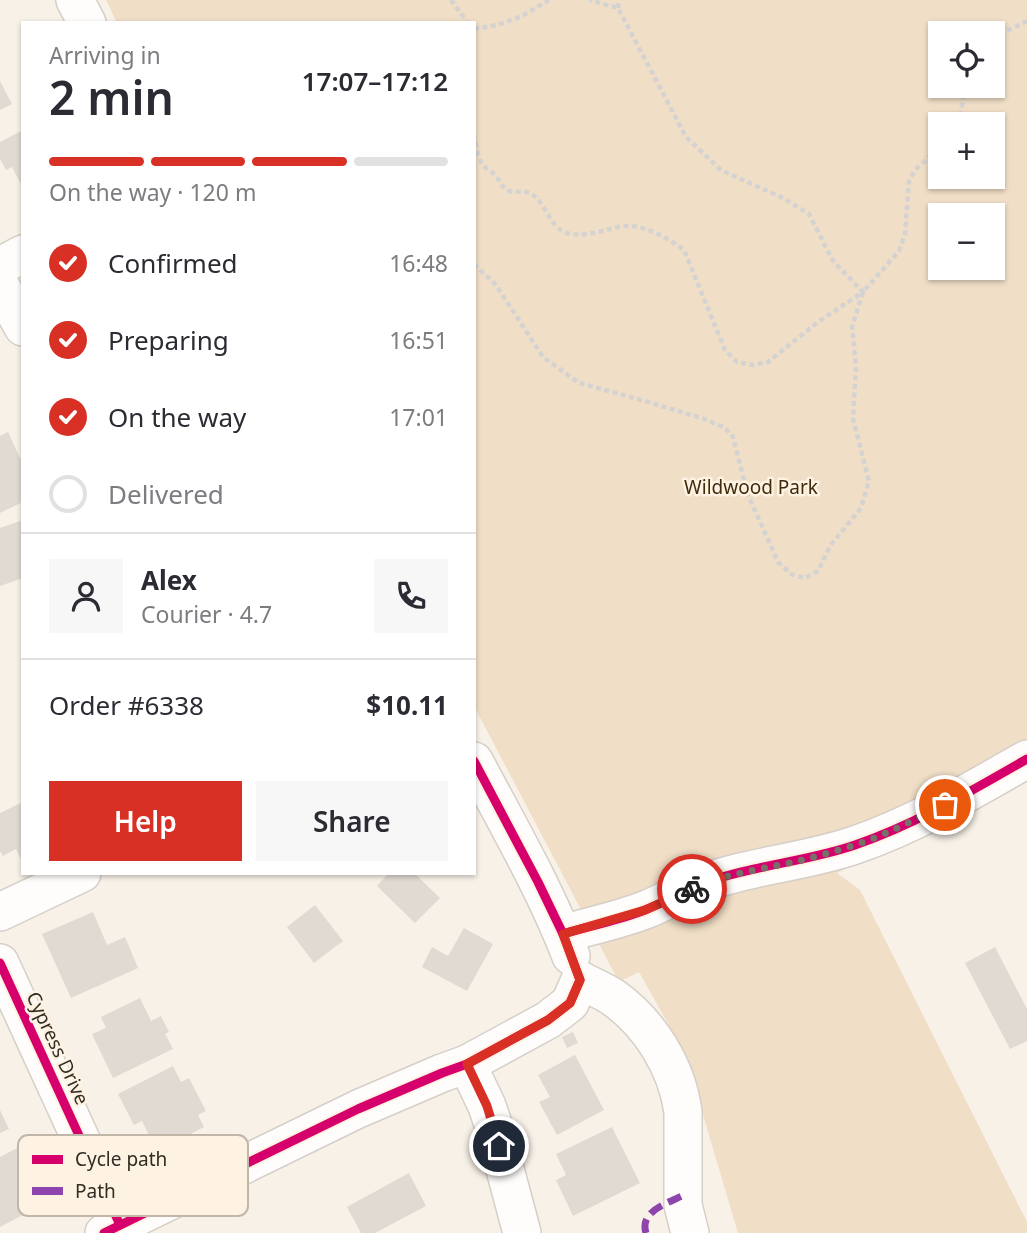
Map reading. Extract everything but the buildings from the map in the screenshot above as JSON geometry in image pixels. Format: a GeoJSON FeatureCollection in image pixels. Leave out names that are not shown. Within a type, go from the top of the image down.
{"type":"FeatureCollection","features":[{"type":"Feature","properties":{"kind":"street"},"geometry":{"type":"LineString","coordinates":[[75,0],[86,21]]}},
{"type":"Feature","properties":{"kind":"street"},"geometry":{"type":"LineString","coordinates":[[0,266],[21,255]]}},
{"type":"Feature","properties":{"kind":"street"},"geometry":{"type":"LineString","coordinates":[[0,285],[21,323]]}},
{"type":"Feature","properties":{"kind":"street"},"geometry":{"type":"LineString","coordinates":[[563,934],[645,910],[705,883],[853,846],[945,805],[1027,759]]}},
{"type":"Feature","properties":{"kind":"street"},"geometry":{"type":"LineString","coordinates":[[476,765],[538,882],[563,934],[580,980],[613,997],[635,1017],[655,1041],[670,1067],[681,1097],[683,1112],[683,1205],[690,1233]]}},
{"type":"Feature","properties":{"kind":"street"},"geometry":{"type":"LineString","coordinates":[[0,912],[78,875]]}},
{"type":"Feature","properties":{"kind":"street","name":"Cypress Drive"},"geometry":{"type":"LineString","coordinates":[[0,962],[73,1135]]}},
{"type":"Feature","properties":{"kind":"street"},"geometry":{"type":"LineString","coordinates":[[248,1163],[358,1109],[467,1064],[548,1020],[570,1003],[580,980]]}},
{"type":"Feature","properties":{"kind":"street"},"geometry":{"type":"LineString","coordinates":[[467,1064],[494,1124],[522,1233]]}},
{"type":"Feature","properties":{"kind":"street"},"geometry":{"type":"LineString","coordinates":[[112,1229],[139,1216]]}},
{"type":"Feature","properties":{"kind":"path"},"geometry":{"type":"LineString","coordinates":[[451,0],[467,21]]}},
{"type":"Feature","properties":{"kind":"path"},"geometry":{"type":"LineString","coordinates":[[476,29],[522,16],[549,0]]}},
{"type":"Feature","properties":{"kind":"path"},"geometry":{"type":"LineString","coordinates":[[589,0],[618,8]]}},
{"type":"Feature","properties":{"kind":"path"},"geometry":{"type":"LineString","coordinates":[[619,0],[618,8],[686,137],[721,170],[783,198],[809,214],[833,261],[863,292]]}},
{"type":"Feature","properties":{"kind":"path"},"geometry":{"type":"LineString","coordinates":[[1005,32],[1027,21]]}},
{"type":"Feature","properties":{"kind":"path"},"geometry":{"type":"LineString","coordinates":[[476,142],[484,167],[497,176],[502,186],[509,191],[530,193],[555,225],[568,234],[583,235],[625,226],[649,230],[684,250],[725,350],[737,362],[753,365],[768,362],[818,322],[863,292],[899,251],[905,234],[909,181],[915,170],[928,158]]}},
{"type":"Feature","properties":{"kind":"path"},"geometry":{"type":"LineString","coordinates":[[476,266],[496,285],[542,357],[579,383],[704,419],[732,434],[748,495],[778,562],[791,574],[805,578],[818,571],[830,546],[861,508],[869,481],[853,419],[856,367],[852,327],[863,292]]}},
{"type":"Feature","properties":{"kind":"green space","name":"Wildwood Park"},"geometry":{"type":"Polygon","coordinates":[[[106,0],[1027,0],[1027,777],[837,873],[860,890],[1027,1222],[1027,1233],[738,1233],[685,1054],[639,972],[619,982],[476,710],[476,21],[116,21],[106,0]]]}},
{"type":"Feature","properties":{"kind":"marked path"},"geometry":{"type":"LineString","coordinates":[[646,1233],[645,1225],[651,1213],[684,1195]]}},
{"type":"Feature","properties":{"kind":"cycle path"},"geometry":{"type":"LineString","coordinates":[[563,934],[635,914],[723,877],[818,856],[878,837],[943,806],[1027,759]]}},
{"type":"Feature","properties":{"kind":"cycle path"},"geometry":{"type":"LineString","coordinates":[[248,1163],[358,1109],[467,1064],[548,1020],[570,1003],[580,980],[563,934],[476,765]]}},
{"type":"Feature","properties":{"kind":"cycle path"},"geometry":{"type":"LineString","coordinates":[[0,963],[79,1135]]}},
{"type":"Feature","properties":{"kind":"cycle path"},"geometry":{"type":"LineString","coordinates":[[116,1216],[120,1225]]}},
{"type":"Feature","properties":{"kind":"cycle path"},"geometry":{"type":"LineString","coordinates":[[104,1233],[139,1216]]}},
{"type":"Feature","properties":{"kind":"way so far"},"geometry":{"type":"LineString","coordinates":[[692,889],[756,869],[853,846],[945,805]]}},
{"type":"Feature","properties":{"kind":"route"},"geometry":{"type":"LineString","coordinates":[[499,1146],[487,1106],[467,1064],[548,1020],[570,1003],[580,980],[563,934],[645,910],[692,889]]}}]}
